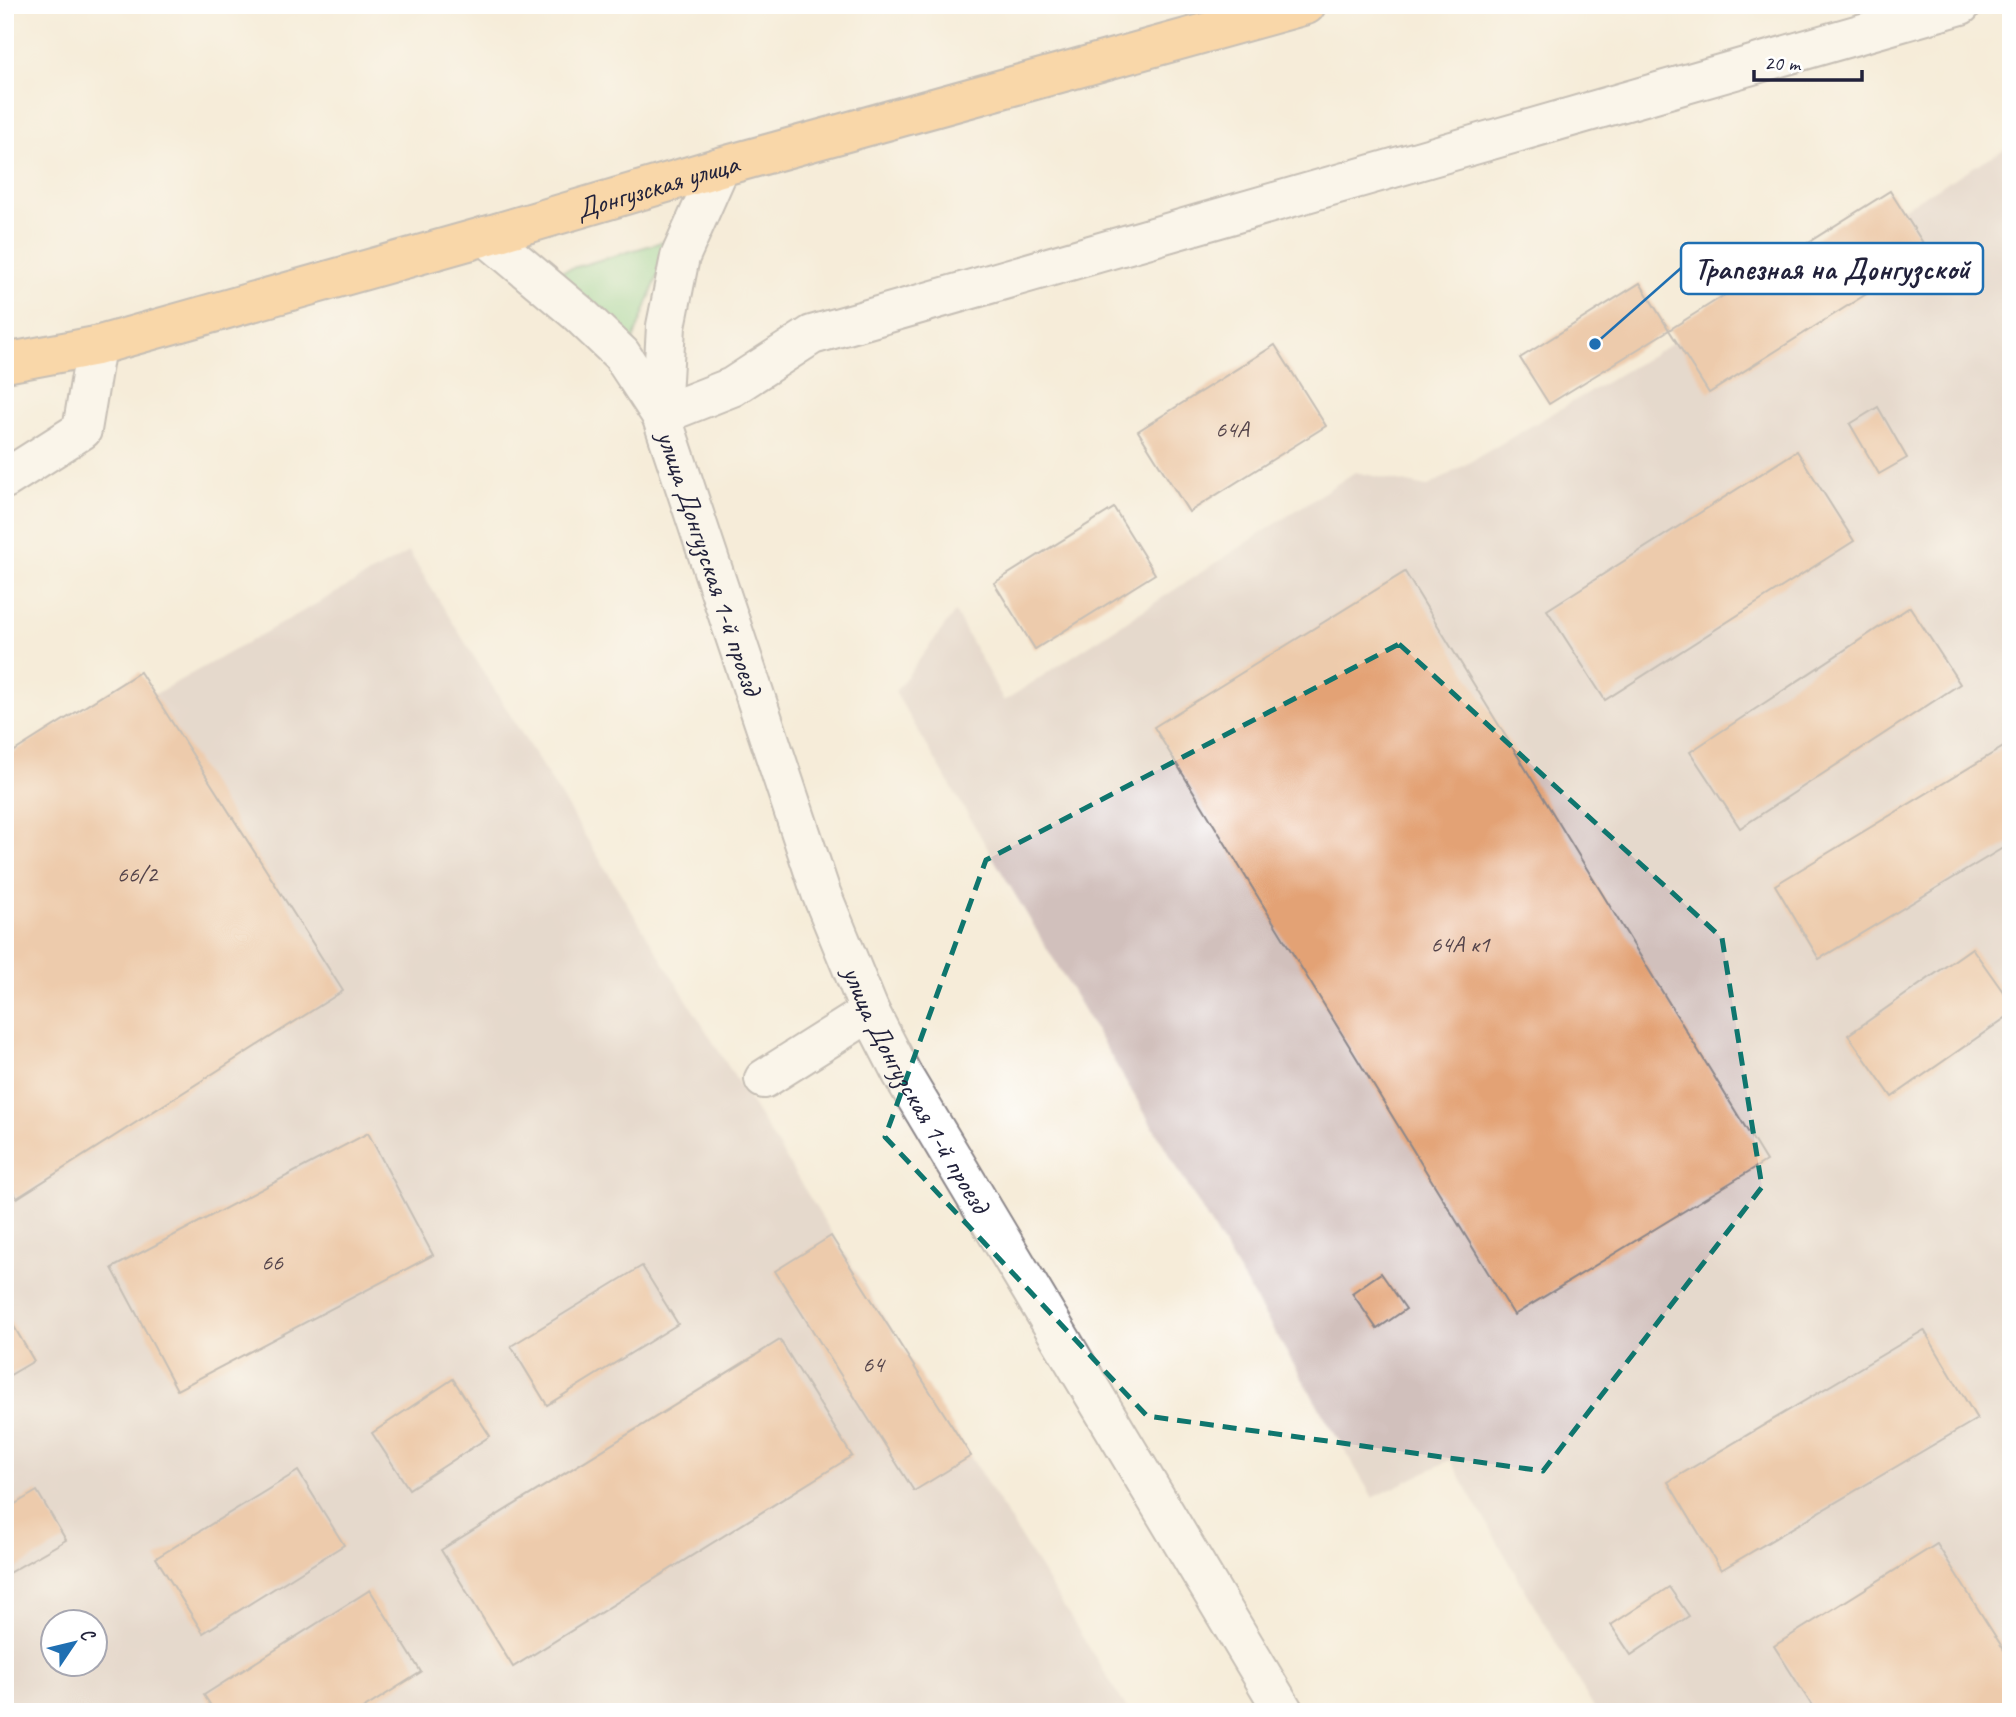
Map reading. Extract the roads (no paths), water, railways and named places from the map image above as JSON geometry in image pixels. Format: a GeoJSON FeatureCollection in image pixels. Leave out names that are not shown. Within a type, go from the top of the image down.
{"type":"FeatureCollection","features":[{"type":"Feature","properties":{"kind":"highway","name":"Донгузская улица"},"geometry":{"type":"LineString","coordinates":[[5,363],[96,346],[720,167],[1306,5]]}},
{"type":"Feature","properties":{"kind":"street"},"geometry":{"type":"LineString","coordinates":[[661,415],[732,387],[812,335],[1961,5]]}},
{"type":"Feature","properties":{"kind":"street"},"geometry":{"type":"LineString","coordinates":[[661,415],[666,326],[680,257],[720,167]]}},
{"type":"Feature","properties":{"kind":"street"},"geometry":{"type":"LineString","coordinates":[[486,236],[579,314],[621,354],[661,415]]}},
{"type":"Feature","properties":{"kind":"street"},"geometry":{"type":"LineString","coordinates":[[5,479],[82,429],[96,346]]}},
{"type":"Feature","properties":{"kind":"street","name":"улица Донгузская 1-й проезд"},"geometry":{"type":"LineString","coordinates":[[661,415],[821,894],[870,1012],[902,1074],[1284,1712]]}},
{"type":"Feature","properties":{"kind":"street"},"geometry":{"type":"LineString","coordinates":[[764,1079],[870,1012]]}},
{"type":"Feature","properties":{"kind":"place","name":"Трапезная на Донгузской"},"geometry":{"type":"Point","coordinates":[1595,344]}}]}
